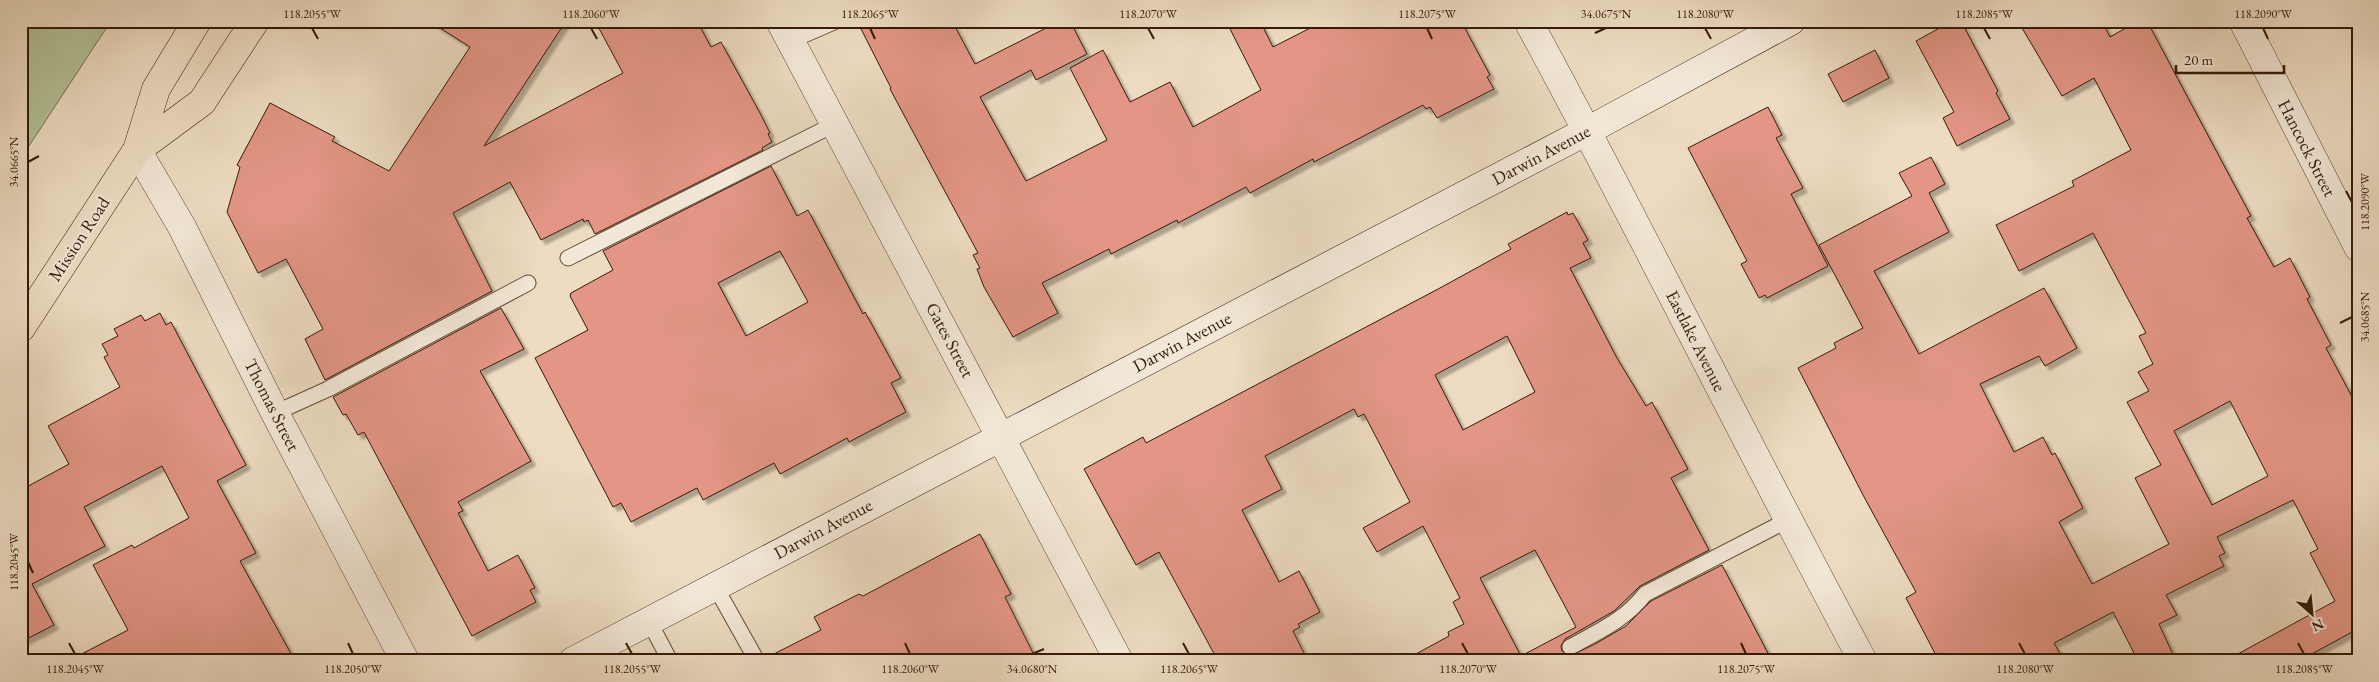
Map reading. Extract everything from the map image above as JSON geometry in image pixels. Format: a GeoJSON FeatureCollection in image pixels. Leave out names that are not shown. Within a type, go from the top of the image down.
{"type":"FeatureCollection","features":[{"type":"Feature","properties":{"kind":"main road","name":"Mission Road"},"geometry":{"type":"LineString","coordinates":[[21,328],[137,150],[156,89],[197,21]]}},
{"type":"Feature","properties":{"kind":"main road","name":"Mission Road"},"geometry":{"type":"LineString","coordinates":[[137,150],[202,102],[255,21]]}},
{"type":"Feature","properties":{"kind":"street","name":"Eastlake Avenue"},"geometry":{"type":"LineString","coordinates":[[1528,21],[1588,131],[1788,520],[1863,661]]}},
{"type":"Feature","properties":{"kind":"street","name":"Darwin Avenue"},"geometry":{"type":"LineString","coordinates":[[573,661],[1588,131],[1791,21]]}},
{"type":"Feature","properties":{"kind":"street","name":"Hancock Street"},"geometry":{"type":"LineString","coordinates":[[2243,21],[2358,248]]}},
{"type":"Feature","properties":{"kind":"street","name":"Gates Street"},"geometry":{"type":"LineString","coordinates":[[785,31],[1119,661]]}},
{"type":"Feature","properties":{"kind":"street","name":"Thomas Street"},"geometry":{"type":"LineString","coordinates":[[137,150],[182,228],[276,414],[405,661]]}},
{"type":"Feature","properties":{"kind":"lane"},"geometry":{"type":"LineString","coordinates":[[785,31],[836,21]]}},
{"type":"Feature","properties":{"kind":"lane"},"geometry":{"type":"LineString","coordinates":[[568,258],[835,124]]}},
{"type":"Feature","properties":{"kind":"lane"},"geometry":{"type":"LineString","coordinates":[[276,414],[328,389],[528,283]]}},
{"type":"Feature","properties":{"kind":"lane"},"geometry":{"type":"LineString","coordinates":[[1570,647],[1623,617],[1645,594],[1788,520]]}},
{"type":"Feature","properties":{"kind":"lane"},"geometry":{"type":"LineString","coordinates":[[715,586],[757,661]]}},
{"type":"Feature","properties":{"kind":"lane"},"geometry":{"type":"LineString","coordinates":[[649,621],[670,661]]}},
{"type":"Feature","properties":{"kind":"green space"},"geometry":{"type":"Polygon","coordinates":[[[21,21],[111,21],[21,158],[21,21]]]}},
{"type":"Feature","properties":{"kind":"building"},"geometry":{"type":"Polygon","coordinates":[[[429,21],[566,21],[484,146],[623,73],[595,21],[697,21],[711,47],[721,42],[760,113],[770,133],[768,134],[772,142],[762,148],[763,150],[595,234],[588,220],[584,222],[583,219],[541,240],[510,182],[453,213],[492,291],[325,380],[305,339],[323,329],[286,259],[258,273],[227,212],[240,167],[237,165],[270,103],[335,137],[332,141],[389,171],[470,47],[429,21]]]}},
{"type":"Feature","properties":{"kind":"building"},"geometry":{"type":"Polygon","coordinates":[[[857,21],[952,21],[975,64],[1060,21],[1070,21],[1087,54],[1036,80],[1031,70],[980,97],[1026,181],[1107,140],[1070,68],[1103,50],[1130,102],[1170,82],[1193,127],[1261,90],[1226,21],[1260,21],[1273,47],[1324,21],[1461,21],[1490,75],[1487,77],[1494,89],[1437,118],[1430,107],[1426,109],[1423,105],[1314,162],[1313,159],[1250,193],[1246,187],[1178,223],[1177,220],[1111,254],[1109,249],[1042,283],[1058,313],[1013,337],[984,287],[977,269],[980,268],[973,255],[978,253],[890,89],[857,21]]]}},
{"type":"Feature","properties":{"kind":"building"},"geometry":{"type":"Polygon","coordinates":[[[1952,21],[1961,21],[1998,91],[1996,93],[2010,119],[1957,146],[1943,118],[1954,112],[1916,41],[1952,21]]]}},
{"type":"Feature","properties":{"kind":"building"},"geometry":{"type":"Polygon","coordinates":[[[2018,21],[2102,21],[2110,37],[2138,21],[2147,21],[2251,216],[2247,218],[2274,267],[2290,258],[2310,297],[2307,299],[2331,345],[2326,348],[2358,408],[2358,644],[2352,632],[2299,661],[2225,661],[2335,601],[2310,553],[2318,549],[2293,500],[2217,537],[2225,553],[2219,556],[2224,566],[2166,595],[2177,615],[2159,624],[2176,661],[2138,661],[2113,612],[2054,643],[2064,661],[1939,661],[1906,598],[1916,592],[1863,495],[1798,368],[1836,348],[1834,343],[1863,328],[1819,245],[1912,196],[1899,173],[1931,157],[1945,184],[1929,193],[1949,232],[1874,271],[1919,354],[2044,288],[2077,348],[2045,366],[2039,356],[1980,384],[2014,452],[2043,437],[2052,455],[2055,453],[2083,508],[2059,522],[2092,584],[2169,544],[2135,478],[2161,465],[2127,402],[2149,391],[2138,372],[2153,364],[2139,336],[2146,333],[2093,233],[2019,271],[1996,225],[2074,186],[2072,181],[2131,150],[2094,78],[2062,96],[2018,21]],[[2230,401],[2174,431],[2212,505],[2268,476],[2230,401]]]}},
{"type":"Feature","properties":{"kind":"building"},"geometry":{"type":"Polygon","coordinates":[[[1875,50],[1889,78],[1843,102],[1828,74],[1875,50]]]}},
{"type":"Feature","properties":{"kind":"building"},"geometry":{"type":"Polygon","coordinates":[[[1768,107],[1782,135],[1776,138],[1803,188],[1791,194],[1828,266],[1767,298],[1765,295],[1759,298],[1741,264],[1747,261],[1688,148],[1768,107]]]}},
{"type":"Feature","properties":{"kind":"building"},"geometry":{"type":"Polygon","coordinates":[[[771,166],[797,216],[808,210],[863,314],[865,312],[901,378],[891,383],[906,412],[849,442],[847,438],[780,474],[774,463],[703,500],[697,488],[631,522],[621,503],[613,507],[535,358],[588,330],[570,296],[571,293],[613,270],[603,251],[771,166]],[[780,251],[718,283],[746,336],[808,302],[780,251]]]}},
{"type":"Feature","properties":{"kind":"building"},"geometry":{"type":"Polygon","coordinates":[[[1567,212],[1568,215],[1573,213],[1588,240],[1583,243],[1591,258],[1570,268],[1617,358],[1646,406],[1652,402],[1688,469],[1671,478],[1709,550],[1640,586],[1614,611],[1565,639],[1561,646],[1562,651],[1570,656],[1595,644],[1626,626],[1651,601],[1722,565],[1772,661],[1403,661],[1449,636],[1448,632],[1464,624],[1453,602],[1460,598],[1423,526],[1377,552],[1363,528],[1410,502],[1364,414],[1358,417],[1354,409],[1265,456],[1282,489],[1242,510],[1279,582],[1299,571],[1320,612],[1298,624],[1300,627],[1293,631],[1308,661],[1218,661],[1159,552],[1136,565],[1084,469],[1143,437],[1146,443],[1440,288],[1511,249],[1508,244],[1567,212]],[[1507,336],[1435,375],[1463,430],[1535,392],[1507,336]],[[1535,550],[1480,578],[1521,656],[1576,627],[1535,550]]]}},
{"type":"Feature","properties":{"kind":"building"},"geometry":{"type":"Polygon","coordinates":[[[501,308],[524,349],[480,371],[531,461],[458,502],[463,511],[458,513],[488,571],[518,555],[535,588],[530,590],[536,602],[472,636],[364,432],[358,435],[346,414],[343,415],[333,397],[501,308]]]}},
{"type":"Feature","properties":{"kind":"building"},"geometry":{"type":"Polygon","coordinates":[[[160,313],[166,325],[171,322],[246,465],[217,481],[256,553],[240,561],[295,661],[68,661],[128,630],[93,565],[132,545],[134,548],[189,518],[162,466],[84,507],[105,546],[32,584],[54,625],[21,642],[21,490],[69,464],[48,426],[120,387],[104,357],[108,355],[102,344],[118,336],[114,329],[141,315],[145,321],[160,313]]]}},
{"type":"Feature","properties":{"kind":"building"},"geometry":{"type":"Polygon","coordinates":[[[980,534],[1011,594],[1005,597],[1037,661],[766,661],[766,658],[821,630],[814,617],[859,594],[863,596],[980,534]]]}}]}
